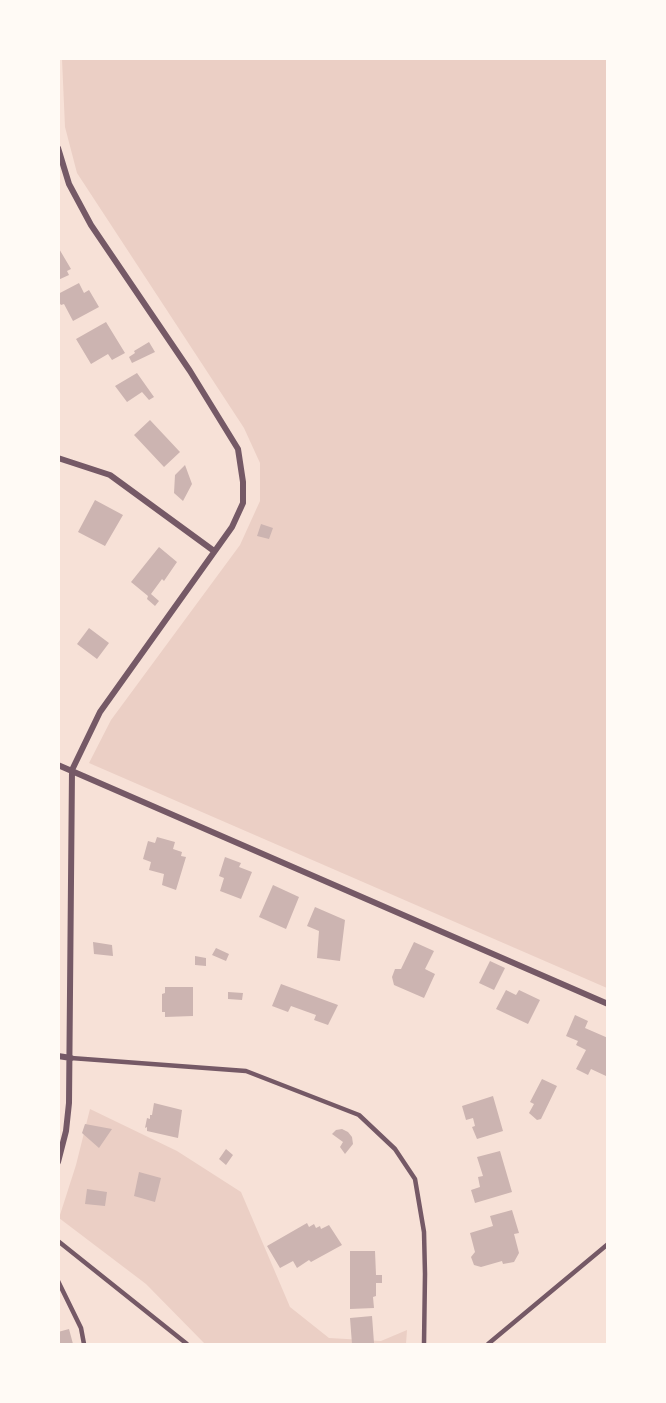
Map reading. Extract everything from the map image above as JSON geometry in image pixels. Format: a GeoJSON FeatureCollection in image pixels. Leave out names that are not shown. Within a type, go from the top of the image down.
{"type":"FeatureCollection","features":[{"type":"Feature","properties":{"kind":"street"},"geometry":{"type":"LineString","coordinates":[[58,148],[69,184],[91,225],[190,371],[238,449],[243,482],[243,503],[232,527],[100,712],[72,770],[71,1058],[66,1131],[58,1162]]}},
{"type":"Feature","properties":{"kind":"street"},"geometry":{"type":"LineString","coordinates":[[58,458],[110,475],[214,551]]}},
{"type":"Feature","properties":{"kind":"street"},"geometry":{"type":"LineString","coordinates":[[58,765],[608,1004]]}},
{"type":"Feature","properties":{"kind":"street"},"geometry":{"type":"LineString","coordinates":[[58,1056],[71,1058]]}},
{"type":"Feature","properties":{"kind":"lane"},"geometry":{"type":"LineString","coordinates":[[71,1058],[246,1071],[359,1115],[395,1149],[415,1179],[424,1232],[424,1344]]}},
{"type":"Feature","properties":{"kind":"lane"},"geometry":{"type":"LineString","coordinates":[[58,1241],[187,1344]]}},
{"type":"Feature","properties":{"kind":"lane"},"geometry":{"type":"LineString","coordinates":[[488,1344],[608,1244]]}},
{"type":"Feature","properties":{"kind":"lane"},"geometry":{"type":"LineString","coordinates":[[58,1281],[81,1328],[84,1344]]}},
{"type":"Feature","properties":{"kind":"shaded area"},"geometry":{"type":"Polygon","coordinates":[[[62,59],[607,59],[607,988],[89,763],[111,720],[240,545],[260,501],[260,463],[244,428],[77,173],[65,127],[62,59]]]}},
{"type":"Feature","properties":{"kind":"shaded area"},"geometry":{"type":"Polygon","coordinates":[[[90,1109],[177,1151],[241,1192],[290,1307],[329,1338],[381,1341],[407,1330],[406,1344],[205,1344],[146,1284],[59,1218],[76,1165],[90,1109]]]}},
{"type":"Feature","properties":{"kind":"building"},"geometry":{"type":"Polygon","coordinates":[[[58,247],[71,269],[67,271],[69,275],[58,280],[58,247]]]}},
{"type":"Feature","properties":{"kind":"building"},"geometry":{"type":"Polygon","coordinates":[[[79,283],[84,293],[89,290],[99,307],[73,321],[64,304],[61,305],[58,301],[58,294],[79,283]]]}},
{"type":"Feature","properties":{"kind":"building"},"geometry":{"type":"Polygon","coordinates":[[[106,322],[125,353],[112,360],[108,354],[91,364],[76,339],[106,322]]]}},
{"type":"Feature","properties":{"kind":"building"},"geometry":{"type":"Polygon","coordinates":[[[149,342],[155,352],[132,363],[129,357],[149,342]]]}},
{"type":"Feature","properties":{"kind":"building"},"geometry":{"type":"Polygon","coordinates":[[[137,373],[154,397],[149,400],[142,392],[127,402],[115,386],[137,373]]]}},
{"type":"Feature","properties":{"kind":"building"},"geometry":{"type":"Polygon","coordinates":[[[150,420],[180,452],[164,467],[134,435],[150,420]]]}},
{"type":"Feature","properties":{"kind":"building"},"geometry":{"type":"Polygon","coordinates":[[[185,465],[192,484],[183,501],[174,493],[175,475],[185,465]]]}},
{"type":"Feature","properties":{"kind":"building"},"geometry":{"type":"Polygon","coordinates":[[[95,500],[123,515],[105,546],[78,532],[95,500]]]}},
{"type":"Feature","properties":{"kind":"building"},"geometry":{"type":"Polygon","coordinates":[[[261,524],[273,528],[269,539],[257,536],[261,524]]]}},
{"type":"Feature","properties":{"kind":"building"},"geometry":{"type":"Polygon","coordinates":[[[159,547],[177,562],[164,581],[162,579],[151,594],[159,601],[155,606],[147,599],[148,596],[131,582],[159,547]]]}},
{"type":"Feature","properties":{"kind":"building"},"geometry":{"type":"Polygon","coordinates":[[[89,628],[109,643],[97,659],[77,644],[89,628]]]}},
{"type":"Feature","properties":{"kind":"building"},"geometry":{"type":"Polygon","coordinates":[[[157,837],[175,842],[173,849],[182,852],[181,856],[186,857],[176,890],[162,885],[164,874],[149,870],[151,862],[143,859],[148,841],[155,843],[157,837]]]}},
{"type":"Feature","properties":{"kind":"building"},"geometry":{"type":"Polygon","coordinates":[[[225,857],[241,863],[239,867],[252,872],[241,899],[220,891],[224,878],[219,876],[225,857]]]}},
{"type":"Feature","properties":{"kind":"building"},"geometry":{"type":"Polygon","coordinates":[[[273,885],[299,897],[286,929],[259,917],[273,885]]]}},
{"type":"Feature","properties":{"kind":"building"},"geometry":{"type":"Polygon","coordinates":[[[315,907],[345,920],[340,961],[317,958],[319,931],[307,926],[315,907]]]}},
{"type":"Feature","properties":{"kind":"building"},"geometry":{"type":"Polygon","coordinates":[[[93,942],[112,945],[113,956],[94,954],[93,942]]]}},
{"type":"Feature","properties":{"kind":"building"},"geometry":{"type":"Polygon","coordinates":[[[414,942],[434,951],[425,969],[435,974],[424,998],[394,985],[392,977],[395,969],[401,969],[414,942]]]}},
{"type":"Feature","properties":{"kind":"building"},"geometry":{"type":"Polygon","coordinates":[[[216,948],[229,954],[226,961],[212,955],[216,948]]]}},
{"type":"Feature","properties":{"kind":"building"},"geometry":{"type":"Polygon","coordinates":[[[195,956],[206,958],[206,966],[195,965],[195,956]]]}},
{"type":"Feature","properties":{"kind":"building"},"geometry":{"type":"Polygon","coordinates":[[[490,961],[505,968],[494,990],[479,983],[490,961]]]}},
{"type":"Feature","properties":{"kind":"building"},"geometry":{"type":"Polygon","coordinates":[[[281,984],[338,1005],[328,1025],[314,1020],[316,1015],[291,1006],[288,1012],[272,1006],[281,984]]]}},
{"type":"Feature","properties":{"kind":"building"},"geometry":{"type":"Polygon","coordinates":[[[165,987],[193,987],[193,1016],[165,1017],[165,1012],[162,1012],[162,994],[165,993],[165,987]]]}},
{"type":"Feature","properties":{"kind":"building"},"geometry":{"type":"Polygon","coordinates":[[[506,990],[516,995],[519,990],[540,1000],[528,1024],[496,1009],[506,990]]]}},
{"type":"Feature","properties":{"kind":"building"},"geometry":{"type":"Polygon","coordinates":[[[228,992],[243,993],[242,1000],[228,999],[228,992]]]}},
{"type":"Feature","properties":{"kind":"building"},"geometry":{"type":"Polygon","coordinates":[[[575,1015],[588,1021],[585,1028],[608,1038],[608,1073],[606,1076],[591,1069],[588,1075],[576,1069],[586,1050],[576,1045],[578,1041],[566,1036],[575,1015]]]}},
{"type":"Feature","properties":{"kind":"building"},"geometry":{"type":"Polygon","coordinates":[[[542,1079],[557,1086],[541,1119],[537,1120],[529,1113],[534,1104],[530,1102],[542,1079]]]}},
{"type":"Feature","properties":{"kind":"building"},"geometry":{"type":"Polygon","coordinates":[[[493,1096],[503,1131],[477,1139],[472,1127],[475,1126],[473,1118],[466,1120],[462,1106],[493,1096]]]}},
{"type":"Feature","properties":{"kind":"building"},"geometry":{"type":"Polygon","coordinates":[[[154,1103],[182,1110],[178,1138],[147,1131],[147,1127],[145,1128],[147,1118],[150,1119],[152,1115],[154,1103]]]}},
{"type":"Feature","properties":{"kind":"building"},"geometry":{"type":"Polygon","coordinates":[[[85,1124],[112,1129],[99,1148],[82,1133],[85,1124]]]}},
{"type":"Feature","properties":{"kind":"building"},"geometry":{"type":"Polygon","coordinates":[[[342,1129],[352,1137],[353,1144],[345,1154],[340,1147],[343,1142],[332,1134],[342,1129]]]}},
{"type":"Feature","properties":{"kind":"building"},"geometry":{"type":"Polygon","coordinates":[[[226,1149],[233,1155],[226,1165],[219,1159],[226,1149]]]}},
{"type":"Feature","properties":{"kind":"building"},"geometry":{"type":"Polygon","coordinates":[[[500,1151],[512,1192],[475,1203],[471,1190],[480,1187],[478,1177],[483,1176],[477,1157],[500,1151]]]}},
{"type":"Feature","properties":{"kind":"building"},"geometry":{"type":"Polygon","coordinates":[[[139,1172],[161,1178],[155,1202],[134,1196],[139,1172]]]}},
{"type":"Feature","properties":{"kind":"building"},"geometry":{"type":"Polygon","coordinates":[[[87,1189],[107,1192],[105,1206],[85,1204],[87,1189]]]}},
{"type":"Feature","properties":{"kind":"building"},"geometry":{"type":"Polygon","coordinates":[[[512,1210],[519,1233],[514,1234],[519,1253],[514,1262],[503,1264],[502,1261],[481,1267],[474,1265],[471,1257],[475,1252],[470,1233],[493,1226],[490,1216],[512,1210]]]}},
{"type":"Feature","properties":{"kind":"building"},"geometry":{"type":"Polygon","coordinates":[[[307,1223],[309,1227],[314,1224],[316,1228],[320,1226],[321,1229],[329,1225],[342,1245],[297,1268],[293,1261],[280,1268],[267,1246],[307,1223]]]}},
{"type":"Feature","properties":{"kind":"building"},"geometry":{"type":"Polygon","coordinates":[[[350,1251],[375,1251],[376,1275],[382,1275],[382,1283],[376,1283],[376,1296],[373,1297],[374,1308],[350,1309],[350,1251]]]}},
{"type":"Feature","properties":{"kind":"building"},"geometry":{"type":"Polygon","coordinates":[[[372,1316],[374,1343],[352,1344],[350,1318],[372,1316]]]}},
{"type":"Feature","properties":{"kind":"building"},"geometry":{"type":"Polygon","coordinates":[[[69,1329],[73,1344],[58,1344],[58,1332],[69,1329]]]}}]}
